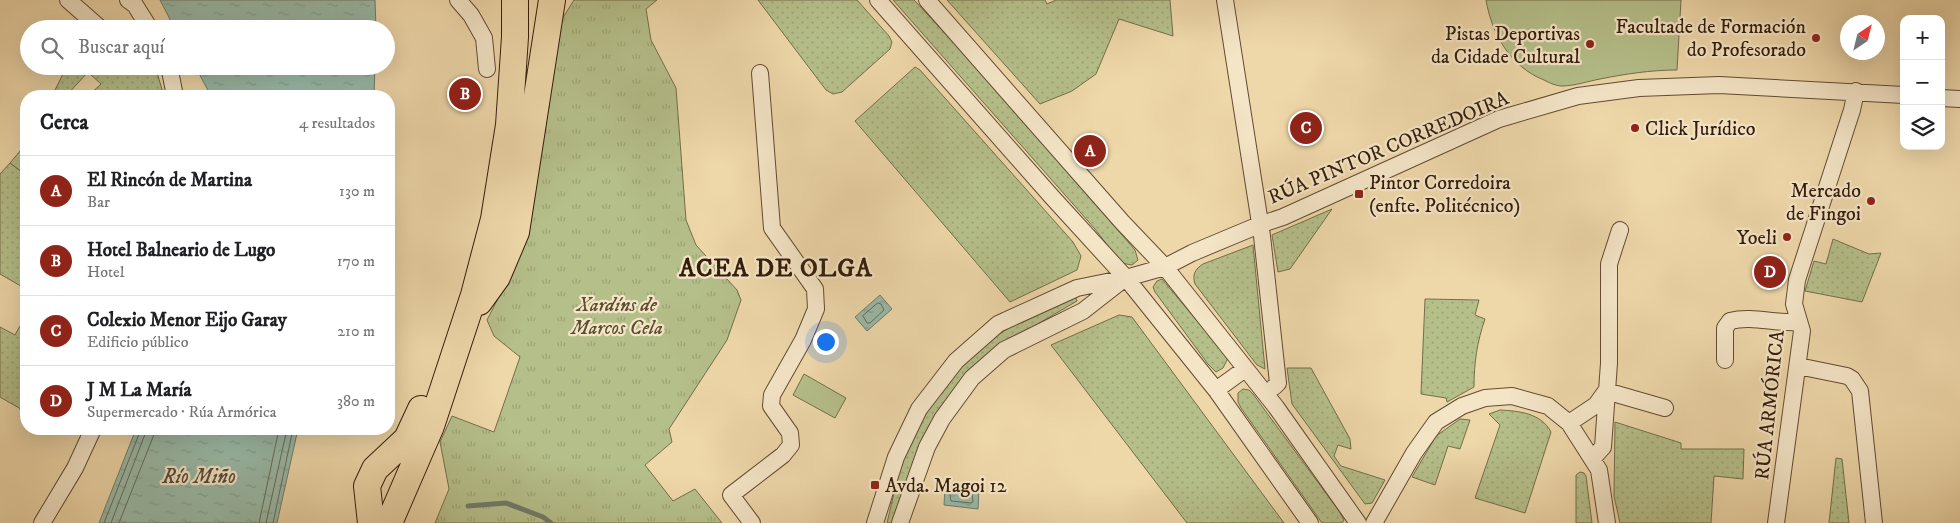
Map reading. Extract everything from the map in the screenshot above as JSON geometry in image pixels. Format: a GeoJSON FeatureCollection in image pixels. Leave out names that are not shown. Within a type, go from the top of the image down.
{"type":"FeatureCollection","features":[{"type":"Feature","properties":{"kind":"highway"},"geometry":{"type":"LineString","coordinates":[[389,523],[431,426],[466,319],[494,219],[509,125],[516,37],[515,0]]}},
{"type":"Feature","properties":{"kind":"highway"},"geometry":{"type":"LineString","coordinates":[[466,319],[497,277],[516,232],[552,0]]}},
{"type":"Feature","properties":{"kind":"highway"},"geometry":{"type":"LineString","coordinates":[[370,523],[367,486],[374,469],[407,439],[428,394],[448,370]]}},
{"type":"Feature","properties":{"kind":"street"},"geometry":{"type":"LineString","coordinates":[[68,0],[91,20]]}},
{"type":"Feature","properties":{"kind":"street"},"geometry":{"type":"LineString","coordinates":[[128,0],[135,5],[144,20]]}},
{"type":"Feature","properties":{"kind":"street"},"geometry":{"type":"LineString","coordinates":[[458,0],[484,38],[487,69]]}},
{"type":"Feature","properties":{"kind":"street"},"geometry":{"type":"LineString","coordinates":[[878,0],[1052,198],[1126,278],[1216,390],[1310,523]]}},
{"type":"Feature","properties":{"kind":"street"},"geometry":{"type":"LineString","coordinates":[[927,0],[1165,267],[1276,408],[1358,523]]}},
{"type":"Feature","properties":{"kind":"street"},"geometry":{"type":"LineString","coordinates":[[1225,0],[1260,225],[1278,383],[1274,387]]}},
{"type":"Feature","properties":{"kind":"street"},"geometry":{"type":"LineString","coordinates":[[752,523],[731,495],[783,455],[790,445],[790,433],[771,406],[772,396],[803,340],[816,309],[815,290],[772,228],[760,73]]}},
{"type":"Feature","properties":{"kind":"street"},"geometry":{"type":"LineString","coordinates":[[171,75],[175,90]]}},
{"type":"Feature","properties":{"kind":"street","name":"RÚA PINTOR CORREDOIRA"},"geometry":{"type":"LineString","coordinates":[[875,523],[896,457],[919,409],[956,361],[998,324],[1077,288],[1126,278],[1165,267],[1192,253],[1283,217],[1499,119],[1578,96],[1640,88],[1719,85],[1900,95]]}},
{"type":"Feature","properties":{"kind":"street","name":"RÚA ARMÓRICA"},"geometry":{"type":"LineString","coordinates":[[1776,523],[1802,331],[1794,304],[1797,280],[1852,110],[1856,92]]}},
{"type":"Feature","properties":{"kind":"street"},"geometry":{"type":"LineString","coordinates":[[1945,98],[1960,100]]}},
{"type":"Feature","properties":{"kind":"street"},"geometry":{"type":"LineString","coordinates":[[1593,458],[1603,447],[1609,363],[1609,264],[1620,230]]}},
{"type":"Feature","properties":{"kind":"street"},"geometry":{"type":"LineString","coordinates":[[900,523],[927,447],[942,419],[972,378],[1004,350],[1092,305],[1126,278]]}},
{"type":"Feature","properties":{"kind":"street"},"geometry":{"type":"LineString","coordinates":[[1725,360],[1725,328],[1730,320],[1738,319],[1784,324],[1799,322]]}},
{"type":"Feature","properties":{"kind":"street"},"geometry":{"type":"LineString","coordinates":[[1798,366],[1847,376],[1860,391],[1874,523]]}},
{"type":"Feature","properties":{"kind":"street"},"geometry":{"type":"LineString","coordinates":[[1216,390],[1246,369]]}},
{"type":"Feature","properties":{"kind":"street"},"geometry":{"type":"LineString","coordinates":[[1606,391],[1666,408]]}},
{"type":"Feature","properties":{"kind":"street"},"geometry":{"type":"LineString","coordinates":[[1569,423],[1596,405],[1606,391]]}},
{"type":"Feature","properties":{"kind":"street"},"geometry":{"type":"LineString","coordinates":[[1374,523],[1414,453],[1436,422],[1462,406],[1485,398],[1512,396],[1548,406],[1569,423],[1600,470],[1607,523]]}},
{"type":"Feature","properties":{"kind":"street"},"geometry":{"type":"LineString","coordinates":[[42,523],[75,468],[90,435]]}},
{"type":"Feature","properties":{"kind":"green space","name":"Xardíns de Marcos Cela"},"geometry":{"type":"Polygon","coordinates":[[[574,0],[657,0],[646,9],[651,40],[676,88],[686,220],[696,245],[737,290],[741,300],[727,340],[669,429],[672,442],[645,465],[673,501],[695,489],[722,523],[435,523],[449,489],[440,442],[452,416],[494,432],[520,357],[494,336],[487,320],[505,285],[554,32],[574,0]]]}},
{"type":"Feature","properties":{"kind":"green space"},"geometry":{"type":"Polygon","coordinates":[[[758,0],[857,0],[889,36],[892,42],[890,49],[842,92],[833,94],[826,90],[758,0]]]}},
{"type":"Feature","properties":{"kind":"green space"},"geometry":{"type":"Polygon","coordinates":[[[893,0],[914,0],[982,73],[1135,250],[1138,260],[1132,265],[1121,263],[1095,229],[893,0]]]}},
{"type":"Feature","properties":{"kind":"green space"},"geometry":{"type":"Polygon","coordinates":[[[947,0],[1045,0],[1047,4],[1056,0],[1170,0],[1173,36],[1119,19],[1096,74],[1072,91],[1040,104],[947,0]]]}},
{"type":"Feature","properties":{"kind":"green space","name":"Pistas Deportivas da Cidade Cultural"},"geometry":{"type":"Polygon","coordinates":[[[1486,0],[1681,0],[1677,70],[1628,74],[1567,86],[1553,84],[1522,67],[1505,48],[1493,25],[1486,0]]]}},
{"type":"Feature","properties":{"kind":"green space"},"geometry":{"type":"Polygon","coordinates":[[[915,67],[920,70],[1073,242],[1081,256],[1077,270],[1010,302],[855,121],[915,67]]]}},
{"type":"Feature","properties":{"kind":"green space"},"geometry":{"type":"Polygon","coordinates":[[[62,75],[85,75],[72,90],[55,90],[62,75]]]}},
{"type":"Feature","properties":{"kind":"green space"},"geometry":{"type":"Polygon","coordinates":[[[91,75],[158,75],[162,90],[94,90],[101,84],[91,75]]]}},
{"type":"Feature","properties":{"kind":"green space"},"geometry":{"type":"Polygon","coordinates":[[[20,151],[20,170],[10,163],[20,151]]]}},
{"type":"Feature","properties":{"kind":"green space"},"geometry":{"type":"Polygon","coordinates":[[[10,163],[20,170],[20,286],[0,274],[0,174],[10,163]]]}},
{"type":"Feature","properties":{"kind":"green space"},"geometry":{"type":"Polygon","coordinates":[[[1332,209],[1290,269],[1278,272],[1272,235],[1332,209]]]}},
{"type":"Feature","properties":{"kind":"green space"},"geometry":{"type":"Polygon","coordinates":[[[1833,239],[1869,254],[1881,253],[1862,302],[1805,291],[1814,261],[1826,264],[1833,239]]]}},
{"type":"Feature","properties":{"kind":"green space"},"geometry":{"type":"Polygon","coordinates":[[[1253,245],[1265,369],[1257,365],[1195,284],[1194,278],[1196,270],[1203,264],[1253,245]]]}},
{"type":"Feature","properties":{"kind":"green space"},"geometry":{"type":"Polygon","coordinates":[[[1162,279],[1228,358],[1223,368],[1216,372],[1208,364],[1155,292],[1153,287],[1157,281],[1162,279]]]}},
{"type":"Feature","properties":{"kind":"green space"},"geometry":{"type":"Polygon","coordinates":[[[1075,295],[1077,301],[1012,339],[981,362],[894,523],[887,523],[900,467],[923,412],[959,367],[992,339],[1013,325],[1075,295]]]}},
{"type":"Feature","properties":{"kind":"green space"},"geometry":{"type":"Polygon","coordinates":[[[1425,299],[1479,300],[1475,315],[1485,319],[1476,353],[1474,387],[1447,402],[1446,398],[1421,394],[1425,299]]]}},
{"type":"Feature","properties":{"kind":"green space"},"geometry":{"type":"Polygon","coordinates":[[[1119,315],[1132,317],[1284,523],[1187,523],[1051,345],[1119,315]]]}},
{"type":"Feature","properties":{"kind":"green space"},"geometry":{"type":"Polygon","coordinates":[[[20,326],[20,409],[0,397],[0,327],[15,335],[20,326]]]}},
{"type":"Feature","properties":{"kind":"green space"},"geometry":{"type":"Polygon","coordinates":[[[1287,368],[1311,368],[1350,439],[1351,449],[1338,445],[1334,456],[1341,466],[1385,480],[1372,503],[1365,504],[1292,404],[1287,368]]]}},
{"type":"Feature","properties":{"kind":"green space"},"geometry":{"type":"Polygon","coordinates":[[[804,374],[846,398],[835,418],[793,395],[804,374]]]}},
{"type":"Feature","properties":{"kind":"green space"},"geometry":{"type":"Polygon","coordinates":[[[1243,389],[1249,390],[1253,394],[1339,511],[1344,520],[1342,523],[1322,523],[1241,408],[1238,402],[1238,393],[1243,389]]]}},
{"type":"Feature","properties":{"kind":"green space"},"geometry":{"type":"Polygon","coordinates":[[[1500,410],[1529,414],[1541,421],[1551,432],[1525,513],[1475,498],[1500,425],[1489,414],[1500,410]]]}},
{"type":"Feature","properties":{"kind":"green space"},"geometry":{"type":"Polygon","coordinates":[[[1460,419],[1470,420],[1460,449],[1448,446],[1435,485],[1412,477],[1436,436],[1460,419]]]}},
{"type":"Feature","properties":{"kind":"green space"},"geometry":{"type":"Polygon","coordinates":[[[1615,422],[1681,443],[1681,449],[1744,449],[1743,479],[1714,476],[1711,523],[1620,523],[1614,496],[1615,422]]]}},
{"type":"Feature","properties":{"kind":"green space"},"geometry":{"type":"Polygon","coordinates":[[[1836,458],[1842,459],[1849,523],[1829,523],[1836,458]]]}},
{"type":"Feature","properties":{"kind":"green space"},"geometry":{"type":"Polygon","coordinates":[[[1580,472],[1586,476],[1592,523],[1576,523],[1576,475],[1580,472]]]}},
{"type":"Feature","properties":{"kind":"water"},"geometry":{"type":"Polygon","coordinates":[[[160,0],[375,0],[376,20],[170,20],[160,0]]]}},
{"type":"Feature","properties":{"kind":"water"},"geometry":{"type":"Polygon","coordinates":[[[200,75],[375,75],[374,90],[208,90],[200,75]]]}},
{"type":"Feature","properties":{"kind":"water"},"geometry":{"type":"Polygon","coordinates":[[[880,295],[892,309],[867,331],[855,317],[880,295]]]}},
{"type":"Feature","properties":{"kind":"water","name":"Río Miño"},"geometry":{"type":"Polygon","coordinates":[[[134,435],[297,435],[277,523],[99,523],[134,435]]]}},
{"type":"Feature","properties":{"kind":"water"},"geometry":{"type":"Polygon","coordinates":[[[945,487],[979,489],[978,509],[944,505],[945,487]]]}},
{"type":"Feature","properties":{"kind":"waterway"},"geometry":{"type":"LineString","coordinates":[[468,506],[506,503],[543,517],[551,523]]}},
{"type":"Feature","properties":{"kind":"place","name":"Facultade de Formación do Profesorado"},"geometry":{"type":"Point","coordinates":[1816,38]}},
{"type":"Feature","properties":{"kind":"place","name":"Pistas Deportivas da Cidade Cultural"},"geometry":{"type":"Point","coordinates":[1590,44]}},
{"type":"Feature","properties":{"kind":"place","name":"Hotel Balneario de Lugo"},"geometry":{"type":"Point","coordinates":[465,94]}},
{"type":"Feature","properties":{"kind":"place","name":"Colexio Menor Eijo Garay"},"geometry":{"type":"Point","coordinates":[1306,128]}},
{"type":"Feature","properties":{"kind":"place","name":"Click Jurídico"},"geometry":{"type":"Point","coordinates":[1635,128]}},
{"type":"Feature","properties":{"kind":"place","name":"El Rincón de Martina"},"geometry":{"type":"Point","coordinates":[1090,151]}},
{"type":"Feature","properties":{"kind":"place","name":"Pintor Corredoira (enfte. Politécnico)"},"geometry":{"type":"Point","coordinates":[1359,194]}},
{"type":"Feature","properties":{"kind":"place","name":"Mercado de Fingoi"},"geometry":{"type":"Point","coordinates":[1871,201]}},
{"type":"Feature","properties":{"kind":"place","name":"Yoeli"},"geometry":{"type":"Point","coordinates":[1787,237]}},
{"type":"Feature","properties":{"kind":"place","name":"J M La María"},"geometry":{"type":"Point","coordinates":[1770,272]}},
{"type":"Feature","properties":{"kind":"place","name":"Avda. Magoi 12"},"geometry":{"type":"Point","coordinates":[875,485]}},
{"type":"Feature","properties":{"kind":"district","name":"ACEA DE OLGA"},"geometry":{"type":"Point","coordinates":[776,267]}}]}
